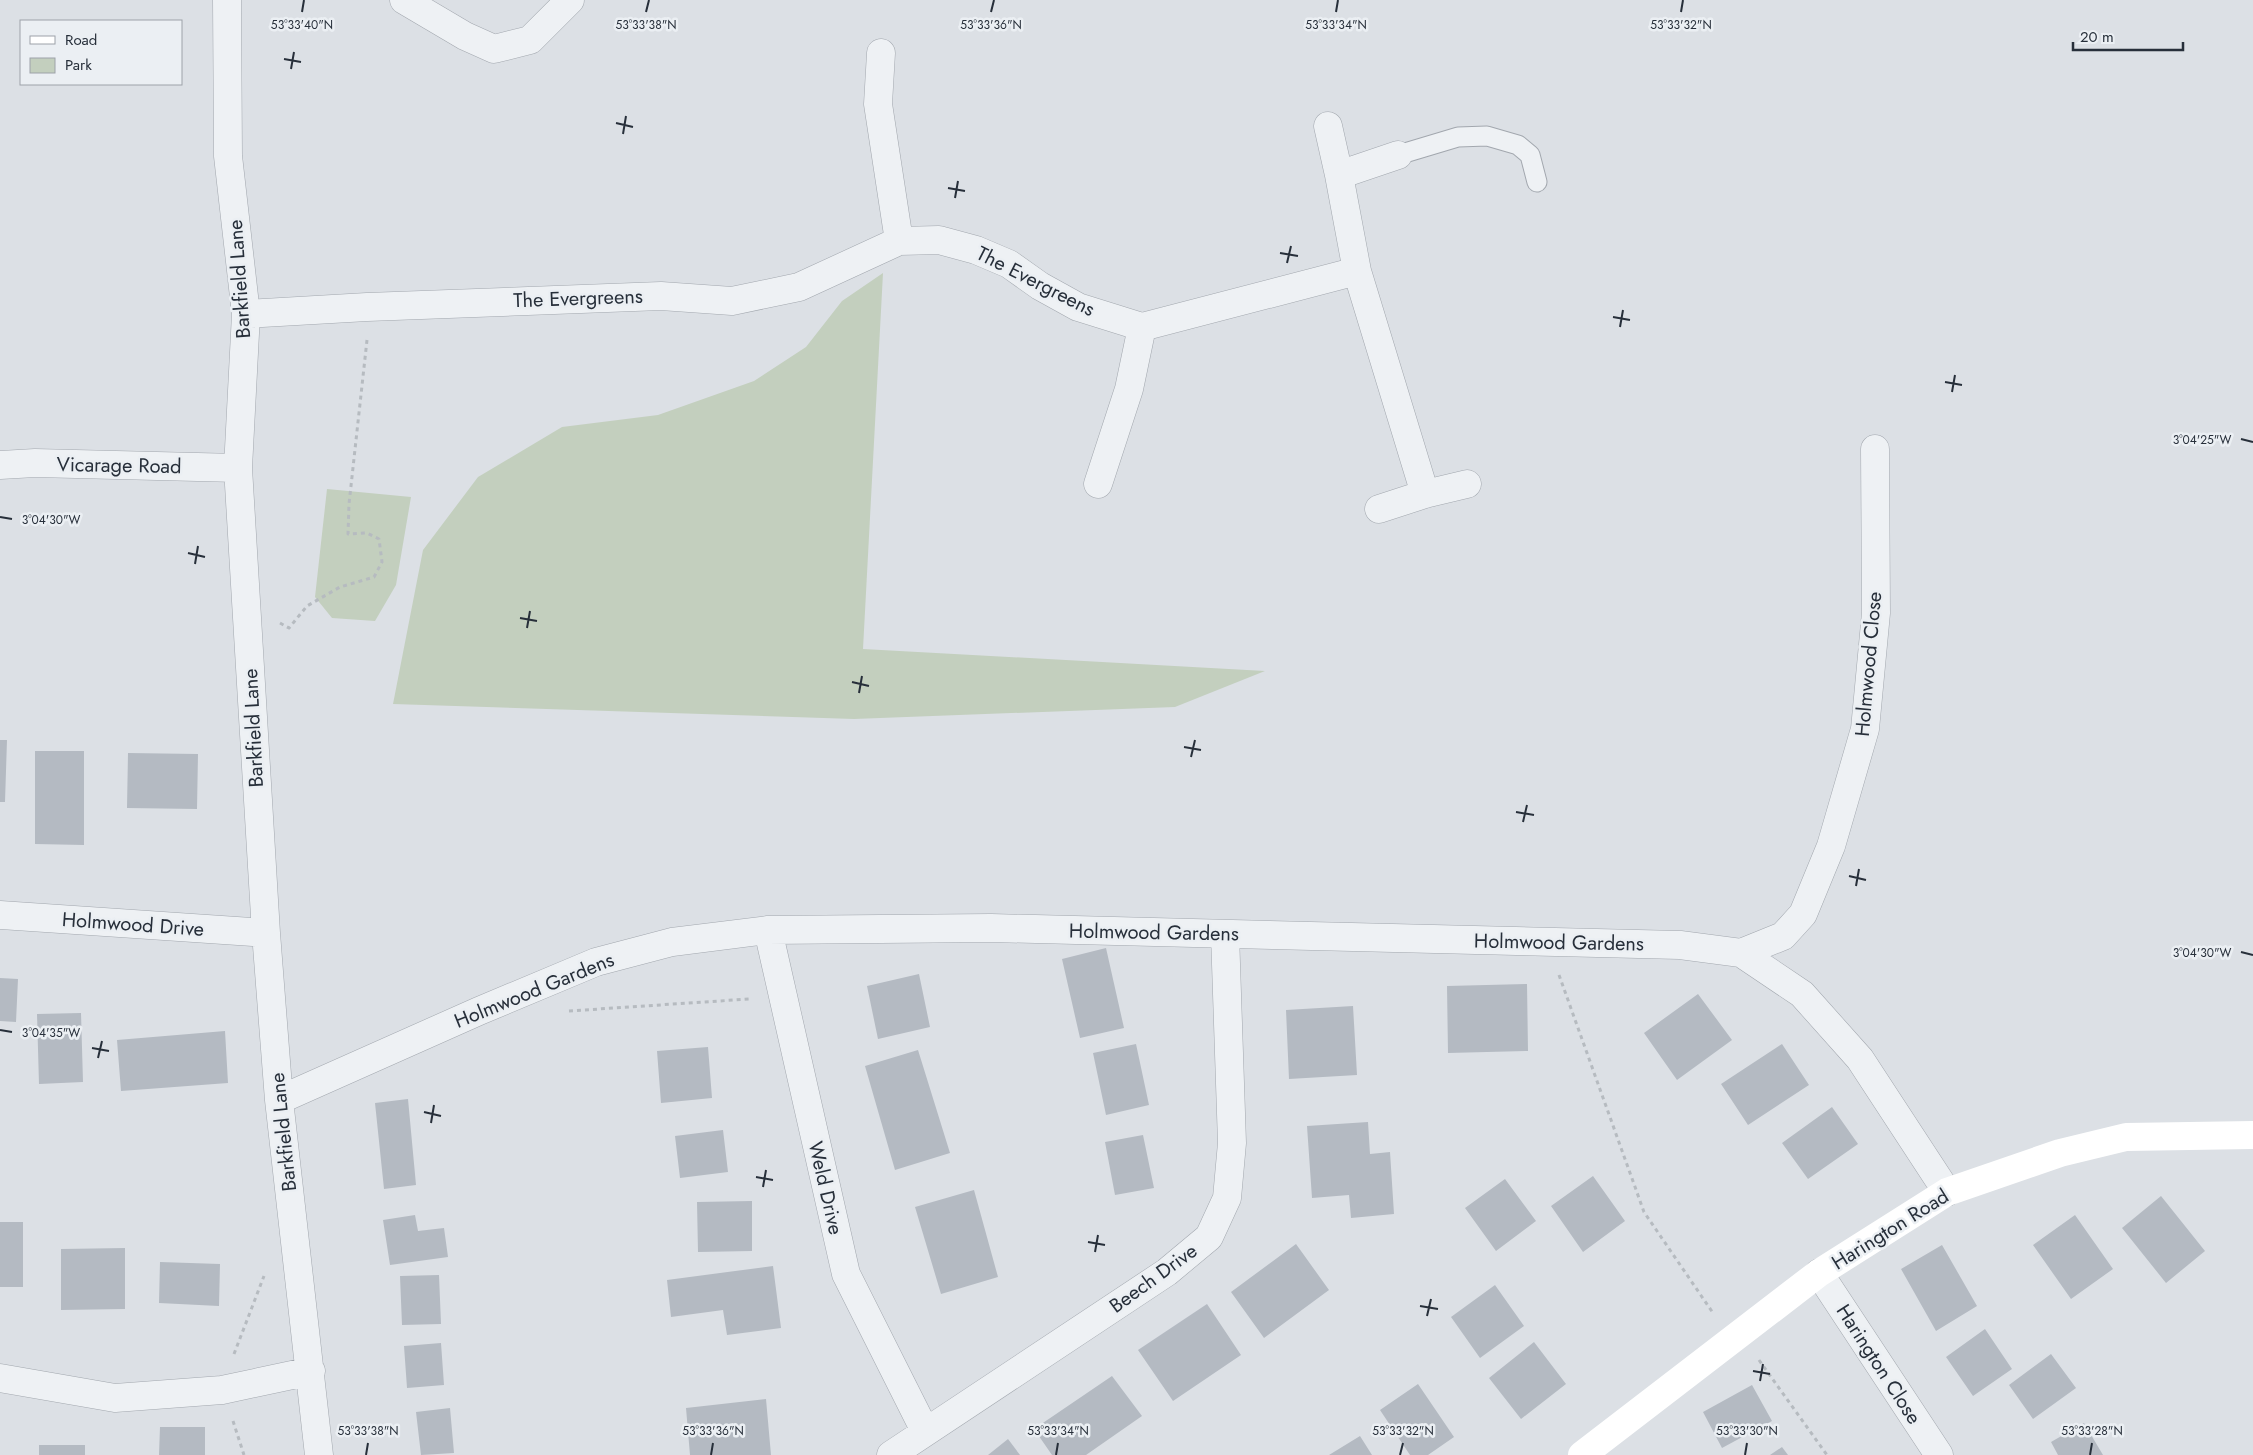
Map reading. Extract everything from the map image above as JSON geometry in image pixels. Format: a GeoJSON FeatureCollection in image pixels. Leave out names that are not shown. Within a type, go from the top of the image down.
{"type":"FeatureCollection","features":[{"type":"Feature","properties":{"kind":"street","name":"Barkfield Lane"},"geometry":{"type":"LineString","coordinates":[[227,0],[228,156],[246,314],[238,468],[266,933],[279,1100],[319,1455]]}},
{"type":"Feature","properties":{"kind":"street"},"geometry":{"type":"LineString","coordinates":[[404,0],[465,36],[494,49],[530,40],[570,0]]}},
{"type":"Feature","properties":{"kind":"street"},"geometry":{"type":"LineString","coordinates":[[881,53],[878,104],[899,241]]}},
{"type":"Feature","properties":{"kind":"street"},"geometry":{"type":"LineString","coordinates":[[1328,126],[1340,175],[1357,271],[1424,494]]}},
{"type":"Feature","properties":{"kind":"street"},"geometry":{"type":"LineString","coordinates":[[1340,175],[1398,154]]}},
{"type":"Feature","properties":{"kind":"street","name":"The Evergreens"},"geometry":{"type":"LineString","coordinates":[[246,314],[367,307],[661,296],[732,301],[800,287],[899,241],[939,240],[976,250],[1009,264],[1040,286],[1078,307],[1142,327]]}},
{"type":"Feature","properties":{"kind":"street"},"geometry":{"type":"LineString","coordinates":[[1098,484],[1129,389],[1142,327],[1357,271]]}},
{"type":"Feature","properties":{"kind":"street","name":"Holmwood Close"},"geometry":{"type":"LineString","coordinates":[[1741,953],[1784,936],[1803,914],[1831,846],[1865,729],[1876,613],[1875,449]]}},
{"type":"Feature","properties":{"kind":"street","name":"Vicarage Road"},"geometry":{"type":"LineString","coordinates":[[0,465],[35,463],[238,468]]}},
{"type":"Feature","properties":{"kind":"street"},"geometry":{"type":"LineString","coordinates":[[1379,509],[1424,494],[1467,484]]}},
{"type":"Feature","properties":{"kind":"street","name":"Holmwood Drive"},"geometry":{"type":"LineString","coordinates":[[0,915],[266,933]]}},
{"type":"Feature","properties":{"kind":"street","name":"Holmwood Gardens"},"geometry":{"type":"LineString","coordinates":[[279,1100],[479,1011],[596,962],[672,942],[768,930],[991,928],[1680,945],[1741,953],[1802,994],[1860,1060],[1947,1192]]}},
{"type":"Feature","properties":{"kind":"street","name":"Weld Drive"},"geometry":{"type":"LineString","coordinates":[[768,930],[846,1274],[925,1431]]}},
{"type":"Feature","properties":{"kind":"street","name":"Beech Drive"},"geometry":{"type":"LineString","coordinates":[[891,1455],[1167,1272],[1209,1237],[1227,1198],[1232,1143],[1225,934]]}},
{"type":"Feature","properties":{"kind":"street","name":"Harington Road"},"geometry":{"type":"LineString","coordinates":[[1582,1455],[1819,1273],[1947,1192],[2060,1153],[2126,1137],[2253,1135]]}},
{"type":"Feature","properties":{"kind":"street","name":"Harington Close"},"geometry":{"type":"LineString","coordinates":[[1819,1273],[1939,1455]]}},
{"type":"Feature","properties":{"kind":"street"},"geometry":{"type":"LineString","coordinates":[[0,1378],[115,1398],[222,1390],[311,1371]]}},
{"type":"Feature","properties":{"kind":"lane"},"geometry":{"type":"LineString","coordinates":[[1398,154],[1458,137],[1487,136],[1518,145],[1530,155],[1537,182]]}},
{"type":"Feature","properties":{"kind":"path"},"geometry":{"type":"LineString","coordinates":[[247,624],[278,622],[289,628],[307,606],[340,587],[374,577],[382,562],[379,540],[368,533],[348,534],[349,504],[368,330],[367,307]]}},
{"type":"Feature","properties":{"kind":"path"},"geometry":{"type":"LineString","coordinates":[[1547,942],[1644,1212],[1736,1337],[1827,1455]]}},
{"type":"Feature","properties":{"kind":"path"},"geometry":{"type":"LineString","coordinates":[[560,1012],[782,997]]}},
{"type":"Feature","properties":{"kind":"path"},"geometry":{"type":"LineString","coordinates":[[244,1455],[222,1390],[266,1270]]}},
{"type":"Feature","properties":{"kind":"green space"},"geometry":{"type":"Polygon","coordinates":[[[883,273],[863,649],[1265,671],[1175,707],[854,719],[393,704],[423,550],[478,477],[562,427],[658,415],[754,381],[806,347],[842,301],[883,273]]]}},
{"type":"Feature","properties":{"kind":"green space"},"geometry":{"type":"Polygon","coordinates":[[[327,489],[411,497],[396,585],[375,621],[332,618],[315,597],[327,489]]]}},
{"type":"Feature","properties":{"kind":"building"},"geometry":{"type":"Polygon","coordinates":[[[0,740],[7,740],[5,802],[0,802],[0,740]]]}},
{"type":"Feature","properties":{"kind":"building"},"geometry":{"type":"Polygon","coordinates":[[[35,751],[84,751],[84,845],[35,844],[35,751]]]}},
{"type":"Feature","properties":{"kind":"building"},"geometry":{"type":"Polygon","coordinates":[[[128,753],[198,754],[197,809],[127,808],[128,753]]]}},
{"type":"Feature","properties":{"kind":"building"},"geometry":{"type":"Polygon","coordinates":[[[1106,948],[1124,1028],[1080,1038],[1062,959],[1106,948]]]}},
{"type":"Feature","properties":{"kind":"building"},"geometry":{"type":"Polygon","coordinates":[[[919,974],[930,1027],[878,1039],[867,986],[919,974]]]}},
{"type":"Feature","properties":{"kind":"building"},"geometry":{"type":"Polygon","coordinates":[[[0,978],[18,979],[16,1022],[0,1021],[0,978]]]}},
{"type":"Feature","properties":{"kind":"building"},"geometry":{"type":"Polygon","coordinates":[[[1527,984],[1528,1051],[1448,1053],[1447,986],[1527,984]]]}},
{"type":"Feature","properties":{"kind":"building"},"geometry":{"type":"Polygon","coordinates":[[[1698,994],[1732,1040],[1677,1080],[1644,1033],[1698,994]]]}},
{"type":"Feature","properties":{"kind":"building"},"geometry":{"type":"Polygon","coordinates":[[[1353,1006],[1357,1075],[1289,1079],[1286,1010],[1353,1006]]]}},
{"type":"Feature","properties":{"kind":"building"},"geometry":{"type":"Polygon","coordinates":[[[81,1013],[83,1082],[39,1084],[37,1014],[81,1013]]]}},
{"type":"Feature","properties":{"kind":"building"},"geometry":{"type":"Polygon","coordinates":[[[225,1031],[228,1083],[121,1091],[117,1040],[225,1031]]]}},
{"type":"Feature","properties":{"kind":"building"},"geometry":{"type":"Polygon","coordinates":[[[1136,1044],[1149,1105],[1106,1115],[1093,1053],[1136,1044]]]}},
{"type":"Feature","properties":{"kind":"building"},"geometry":{"type":"Polygon","coordinates":[[[1782,1044],[1809,1085],[1748,1125],[1721,1084],[1782,1044]]]}},
{"type":"Feature","properties":{"kind":"building"},"geometry":{"type":"Polygon","coordinates":[[[708,1047],[712,1098],[661,1103],[657,1051],[708,1047]]]}},
{"type":"Feature","properties":{"kind":"building"},"geometry":{"type":"Polygon","coordinates":[[[918,1050],[950,1153],[895,1170],[865,1066],[918,1050]]]}},
{"type":"Feature","properties":{"kind":"building"},"geometry":{"type":"Polygon","coordinates":[[[408,1099],[416,1185],[384,1189],[375,1103],[408,1099]]]}},
{"type":"Feature","properties":{"kind":"building"},"geometry":{"type":"Polygon","coordinates":[[[1832,1107],[1858,1144],[1808,1179],[1782,1143],[1832,1107]]]}},
{"type":"Feature","properties":{"kind":"building"},"geometry":{"type":"Polygon","coordinates":[[[1368,1122],[1370,1154],[1390,1152],[1394,1214],[1351,1218],[1349,1195],[1312,1198],[1307,1126],[1368,1122]]]}},
{"type":"Feature","properties":{"kind":"building"},"geometry":{"type":"Polygon","coordinates":[[[723,1130],[728,1172],[680,1178],[675,1136],[723,1130]]]}},
{"type":"Feature","properties":{"kind":"building"},"geometry":{"type":"Polygon","coordinates":[[[1143,1135],[1154,1188],[1115,1195],[1105,1142],[1143,1135]]]}},
{"type":"Feature","properties":{"kind":"building"},"geometry":{"type":"Polygon","coordinates":[[[1593,1176],[1625,1221],[1583,1252],[1551,1206],[1593,1176]]]}},
{"type":"Feature","properties":{"kind":"building"},"geometry":{"type":"Polygon","coordinates":[[[1505,1179],[1536,1221],[1496,1251],[1465,1208],[1505,1179]]]}},
{"type":"Feature","properties":{"kind":"building"},"geometry":{"type":"Polygon","coordinates":[[[974,1190],[998,1277],[941,1294],[915,1207],[974,1190]]]}},
{"type":"Feature","properties":{"kind":"building"},"geometry":{"type":"Polygon","coordinates":[[[2161,1196],[2205,1251],[2166,1283],[2122,1228],[2161,1196]]]}},
{"type":"Feature","properties":{"kind":"building"},"geometry":{"type":"Polygon","coordinates":[[[752,1201],[752,1251],[698,1252],[697,1202],[752,1201]]]}},
{"type":"Feature","properties":{"kind":"building"},"geometry":{"type":"Polygon","coordinates":[[[415,1215],[418,1231],[444,1228],[448,1257],[390,1265],[383,1220],[415,1215]]]}},
{"type":"Feature","properties":{"kind":"building"},"geometry":{"type":"Polygon","coordinates":[[[2075,1215],[2113,1269],[2071,1299],[2033,1245],[2075,1215]]]}},
{"type":"Feature","properties":{"kind":"building"},"geometry":{"type":"Polygon","coordinates":[[[0,1222],[23,1222],[23,1287],[0,1287],[0,1222]]]}},
{"type":"Feature","properties":{"kind":"building"},"geometry":{"type":"Polygon","coordinates":[[[1296,1244],[1329,1290],[1264,1338],[1231,1292],[1296,1244]]]}},
{"type":"Feature","properties":{"kind":"building"},"geometry":{"type":"Polygon","coordinates":[[[1942,1245],[1977,1306],[1936,1331],[1901,1269],[1942,1245]]]}},
{"type":"Feature","properties":{"kind":"building"},"geometry":{"type":"Polygon","coordinates":[[[125,1248],[125,1309],[61,1310],[61,1249],[125,1248]]]}},
{"type":"Feature","properties":{"kind":"building"},"geometry":{"type":"Polygon","coordinates":[[[160,1262],[220,1264],[219,1306],[159,1303],[160,1262]]]}},
{"type":"Feature","properties":{"kind":"building"},"geometry":{"type":"Polygon","coordinates":[[[773,1266],[781,1328],[727,1335],[723,1310],[671,1317],[667,1280],[773,1266]]]}},
{"type":"Feature","properties":{"kind":"building"},"geometry":{"type":"Polygon","coordinates":[[[439,1275],[441,1324],[402,1325],[400,1276],[439,1275]]]}},
{"type":"Feature","properties":{"kind":"building"},"geometry":{"type":"Polygon","coordinates":[[[1495,1285],[1524,1326],[1480,1358],[1451,1317],[1495,1285]]]}},
{"type":"Feature","properties":{"kind":"building"},"geometry":{"type":"Polygon","coordinates":[[[1207,1304],[1241,1355],[1173,1401],[1138,1350],[1207,1304]]]}},
{"type":"Feature","properties":{"kind":"building"},"geometry":{"type":"Polygon","coordinates":[[[1985,1329],[2012,1369],[1973,1396],[1946,1357],[1985,1329]]]}},
{"type":"Feature","properties":{"kind":"building"},"geometry":{"type":"Polygon","coordinates":[[[1534,1342],[1566,1384],[1521,1419],[1489,1378],[1534,1342]]]}},
{"type":"Feature","properties":{"kind":"building"},"geometry":{"type":"Polygon","coordinates":[[[441,1343],[444,1385],[407,1388],[404,1346],[441,1343]]]}},
{"type":"Feature","properties":{"kind":"building"},"geometry":{"type":"Polygon","coordinates":[[[2051,1354],[2076,1388],[2033,1419],[2009,1385],[2051,1354]]]}},
{"type":"Feature","properties":{"kind":"building"},"geometry":{"type":"Polygon","coordinates":[[[1112,1376],[1142,1416],[1086,1455],[1052,1455],[1034,1429],[1112,1376]]]}},
{"type":"Feature","properties":{"kind":"building"},"geometry":{"type":"Polygon","coordinates":[[[1418,1384],[1454,1437],[1428,1455],[1410,1455],[1380,1410],[1418,1384]]]}},
{"type":"Feature","properties":{"kind":"building"},"geometry":{"type":"Polygon","coordinates":[[[1752,1385],[1772,1421],[1722,1448],[1703,1412],[1752,1385]]]}},
{"type":"Feature","properties":{"kind":"building"},"geometry":{"type":"Polygon","coordinates":[[[766,1399],[771,1455],[690,1455],[686,1408],[766,1399]]]}},
{"type":"Feature","properties":{"kind":"building"},"geometry":{"type":"Polygon","coordinates":[[[450,1408],[454,1453],[421,1455],[416,1412],[450,1408]]]}},
{"type":"Feature","properties":{"kind":"building"},"geometry":{"type":"Polygon","coordinates":[[[2084,1423],[2103,1455],[2058,1455],[2051,1442],[2084,1423]]]}},
{"type":"Feature","properties":{"kind":"building"},"geometry":{"type":"Polygon","coordinates":[[[160,1427],[205,1427],[205,1455],[159,1455],[160,1427]]]}},
{"type":"Feature","properties":{"kind":"building"},"geometry":{"type":"Polygon","coordinates":[[[1360,1436],[1372,1455],[1329,1455],[1360,1436]]]}},
{"type":"Feature","properties":{"kind":"building"},"geometry":{"type":"Polygon","coordinates":[[[1008,1439],[1020,1455],[988,1455],[1008,1439]]]}},
{"type":"Feature","properties":{"kind":"building"},"geometry":{"type":"Polygon","coordinates":[[[39,1445],[85,1445],[85,1455],[39,1455],[39,1445]]]}},
{"type":"Feature","properties":{"kind":"building"},"geometry":{"type":"Polygon","coordinates":[[[1782,1447],[1788,1455],[1770,1455],[1782,1447]]]}}]}
